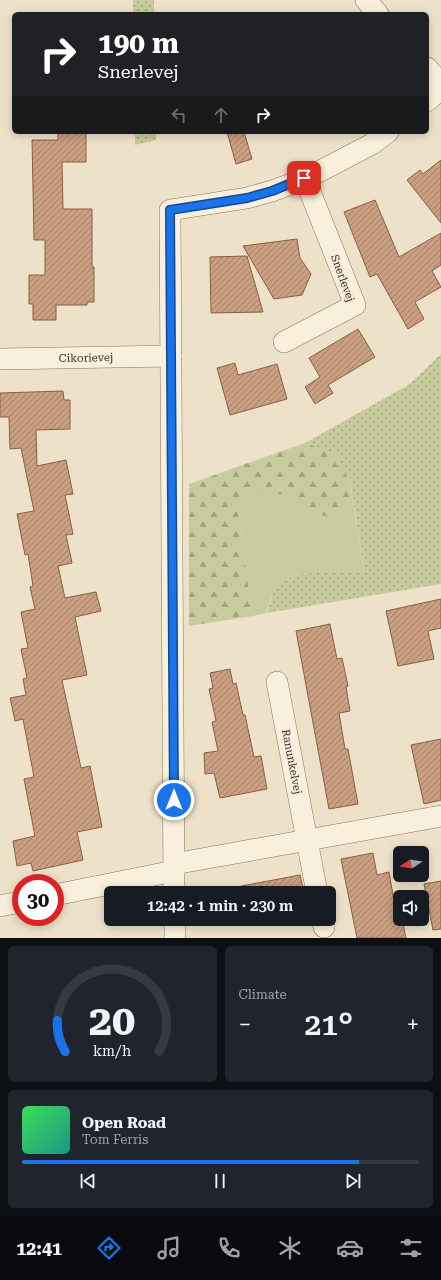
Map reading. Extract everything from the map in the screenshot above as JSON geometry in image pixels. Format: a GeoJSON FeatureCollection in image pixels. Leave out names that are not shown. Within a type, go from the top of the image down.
{"type":"FeatureCollection","features":[{"type":"Feature","properties":{"kind":"street"},"geometry":{"type":"LineString","coordinates":[[366,0],[376,12]]}},
{"type":"Feature","properties":{"kind":"street"},"geometry":{"type":"LineString","coordinates":[[429,70],[441,84]]}},
{"type":"Feature","properties":{"kind":"street"},"geometry":{"type":"LineString","coordinates":[[429,98],[441,89]]}},
{"type":"Feature","properties":{"kind":"street"},"geometry":{"type":"LineString","coordinates":[[174,886],[170,210],[247,198],[272,191],[304,178],[372,144],[385,134]]}},
{"type":"Feature","properties":{"kind":"street","name":"Snerlevej"},"geometry":{"type":"LineString","coordinates":[[284,342],[355,305],[304,178]]}},
{"type":"Feature","properties":{"kind":"street","name":"Cikorievej"},"geometry":{"type":"LineString","coordinates":[[0,359],[171,356]]}},
{"type":"Feature","properties":{"kind":"street","name":"Ranunkelvej"},"geometry":{"type":"LineString","coordinates":[[278,682],[316,886]]}},
{"type":"Feature","properties":{"kind":"street"},"geometry":{"type":"LineString","coordinates":[[64,893],[174,867],[307,840],[441,816]]}},
{"type":"Feature","properties":{"kind":"street"},"geometry":{"type":"LineString","coordinates":[[0,906],[12,904]]}},
{"type":"Feature","properties":{"kind":"street"},"geometry":{"type":"LineString","coordinates":[[175,926],[175,938]]}},
{"type":"Feature","properties":{"kind":"green space"},"geometry":{"type":"Polygon","coordinates":[[[133,0],[154,0],[154,12],[133,12],[133,0]]]}},
{"type":"Feature","properties":{"kind":"green space"},"geometry":{"type":"Polygon","coordinates":[[[135,134],[156,134],[156,140],[135,145],[135,134]]]}},
{"type":"Feature","properties":{"kind":"green space"},"geometry":{"type":"Polygon","coordinates":[[[441,354],[441,584],[267,613],[274,588],[295,574],[364,570],[350,479],[335,463],[343,457],[305,443],[410,384],[441,354]]]}},
{"type":"Feature","properties":{"kind":"green space"},"geometry":{"type":"Polygon","coordinates":[[[305,443],[344,457],[335,463],[350,479],[352,495],[345,509],[329,517],[309,513],[289,495],[237,506],[253,616],[189,626],[189,484],[305,443]]]}},
{"type":"Feature","properties":{"kind":"green space"},"geometry":{"type":"Polygon","coordinates":[[[255,492],[289,495],[309,513],[329,517],[345,509],[352,495],[364,571],[295,574],[274,588],[266,613],[253,616],[237,506],[255,492]]]}},
{"type":"Feature","properties":{"kind":"building"},"geometry":{"type":"Polygon","coordinates":[[[58,134],[86,134],[86,162],[62,162],[63,209],[92,209],[92,267],[94,267],[94,302],[87,302],[87,305],[56,305],[56,320],[33,320],[33,304],[29,304],[29,275],[45,275],[45,240],[34,240],[32,140],[58,140],[58,134]]]}},
{"type":"Feature","properties":{"kind":"building"},"geometry":{"type":"Polygon","coordinates":[[[228,134],[245,134],[252,159],[236,164],[228,134]]]}},
{"type":"Feature","properties":{"kind":"building"},"geometry":{"type":"Polygon","coordinates":[[[441,160],[441,223],[407,180],[420,170],[423,174],[441,160]]]}},
{"type":"Feature","properties":{"kind":"building"},"geometry":{"type":"Polygon","coordinates":[[[375,200],[399,257],[441,233],[441,265],[432,271],[441,287],[415,302],[424,319],[408,329],[377,274],[370,277],[344,212],[375,200]]]}},
{"type":"Feature","properties":{"kind":"building"},"geometry":{"type":"Polygon","coordinates":[[[297,239],[300,258],[311,274],[302,295],[274,299],[243,246],[297,239]]]}},
{"type":"Feature","properties":{"kind":"building"},"geometry":{"type":"Polygon","coordinates":[[[247,256],[263,312],[211,313],[210,257],[247,256]]]}},
{"type":"Feature","properties":{"kind":"building"},"geometry":{"type":"Polygon","coordinates":[[[358,329],[375,357],[328,385],[333,393],[315,404],[305,387],[320,377],[309,358],[358,329]]]}},
{"type":"Feature","properties":{"kind":"building"},"geometry":{"type":"Polygon","coordinates":[[[235,363],[238,375],[277,364],[287,399],[230,415],[217,368],[235,363]]]}},
{"type":"Feature","properties":{"kind":"building"},"geometry":{"type":"Polygon","coordinates":[[[63,391],[64,400],[70,400],[70,429],[36,430],[37,466],[66,460],[73,494],[65,495],[73,534],[66,535],[72,563],[58,566],[65,598],[96,592],[101,611],[75,617],[87,675],[62,680],[81,768],[90,766],[102,827],[77,832],[83,860],[33,871],[31,863],[17,866],[13,841],[35,836],[24,779],[34,777],[23,719],[15,721],[10,698],[26,695],[23,679],[27,678],[21,649],[28,648],[21,612],[35,609],[30,587],[33,586],[28,554],[25,555],[17,514],[34,511],[21,448],[10,449],[9,417],[0,417],[0,393],[63,391]]]}},
{"type":"Feature","properties":{"kind":"building"},"geometry":{"type":"Polygon","coordinates":[[[441,599],[441,628],[428,631],[434,659],[398,666],[386,611],[441,599]]]}},
{"type":"Feature","properties":{"kind":"building"},"geometry":{"type":"Polygon","coordinates":[[[330,624],[337,659],[342,658],[348,686],[346,687],[350,711],[339,713],[345,749],[348,749],[358,804],[329,809],[296,631],[330,624]]]}},
{"type":"Feature","properties":{"kind":"building"},"geometry":{"type":"Polygon","coordinates":[[[230,669],[233,684],[236,683],[243,715],[245,715],[254,757],[261,756],[267,789],[220,798],[214,773],[205,774],[204,753],[218,751],[212,722],[216,721],[209,689],[213,688],[210,673],[230,669]]]}},
{"type":"Feature","properties":{"kind":"building"},"geometry":{"type":"Polygon","coordinates":[[[441,739],[441,800],[424,804],[411,745],[441,739]]]}},
{"type":"Feature","properties":{"kind":"building"},"geometry":{"type":"Polygon","coordinates":[[[373,853],[377,875],[389,872],[393,895],[393,926],[403,926],[406,938],[357,938],[341,859],[373,853]]]}},
{"type":"Feature","properties":{"kind":"building"},"geometry":{"type":"Polygon","coordinates":[[[300,875],[303,886],[242,886],[300,875]]]}},
{"type":"Feature","properties":{"kind":"building"},"geometry":{"type":"Polygon","coordinates":[[[441,881],[441,929],[433,930],[429,910],[429,890],[425,890],[424,884],[441,881]]]}},
{"type":"Feature","properties":{"kind":"route"},"geometry":{"type":"LineString","coordinates":[[174,800],[170,210],[247,198],[272,191],[304,178]]}}]}
